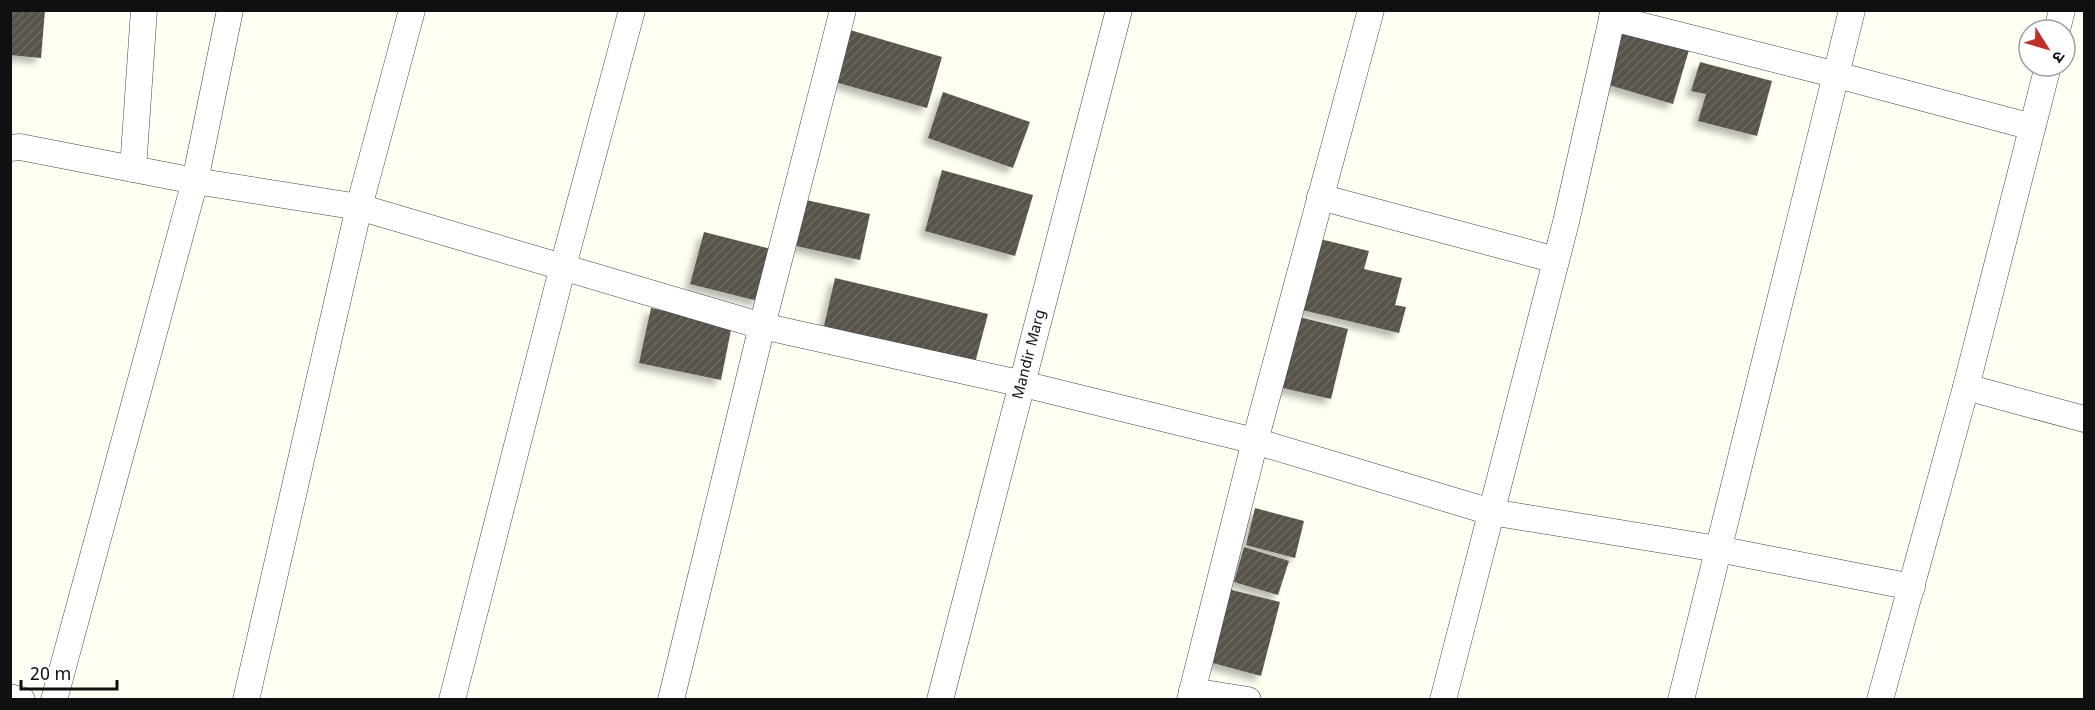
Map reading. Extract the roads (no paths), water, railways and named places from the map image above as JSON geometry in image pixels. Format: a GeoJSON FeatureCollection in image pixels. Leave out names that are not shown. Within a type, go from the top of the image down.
{"type":"FeatureCollection","features":[{"type":"Feature","properties":{"kind":"street"},"geometry":{"type":"LineString","coordinates":[[133,169],[144,10]]}},
{"type":"Feature","properties":{"kind":"street"},"geometry":{"type":"LineString","coordinates":[[54,699],[195,181],[230,10]]}},
{"type":"Feature","properties":{"kind":"street"},"geometry":{"type":"LineString","coordinates":[[246,699],[359,207],[412,10]]}},
{"type":"Feature","properties":{"kind":"street"},"geometry":{"type":"LineString","coordinates":[[453,699],[563,266],[632,10]]}},
{"type":"Feature","properties":{"kind":"street"},"geometry":{"type":"LineString","coordinates":[[671,699],[762,326],[843,10]]}},
{"type":"Feature","properties":{"kind":"street","name":"Mandir Marg"},"geometry":{"type":"LineString","coordinates":[[940,699],[1119,10]]}},
{"type":"Feature","properties":{"kind":"street"},"geometry":{"type":"LineString","coordinates":[[1248,699],[1191,695],[1255,441],[1371,10]]}},
{"type":"Feature","properties":{"kind":"street"},"geometry":{"type":"LineString","coordinates":[[1681,699],[1852,10]]}},
{"type":"Feature","properties":{"kind":"street"},"geometry":{"type":"LineString","coordinates":[[1443,699],[1556,260],[1613,14],[2032,127]]}},
{"type":"Feature","properties":{"kind":"street"},"geometry":{"type":"LineString","coordinates":[[1880,699],[1966,387],[2045,78]]}},
{"type":"Feature","properties":{"kind":"street"},"geometry":{"type":"LineString","coordinates":[[10,148],[20,147],[195,181],[359,207],[762,326],[1023,384],[1255,441],[1491,513],[1718,549],[1912,587]]}},
{"type":"Feature","properties":{"kind":"street"},"geometry":{"type":"LineString","coordinates":[[1320,197],[1556,260]]}},
{"type":"Feature","properties":{"kind":"street"},"geometry":{"type":"LineString","coordinates":[[1966,387],[2085,419]]}},
{"type":"Feature","properties":{"kind":"street"},"geometry":{"type":"LineString","coordinates":[[10,697],[22,699]]}}]}
